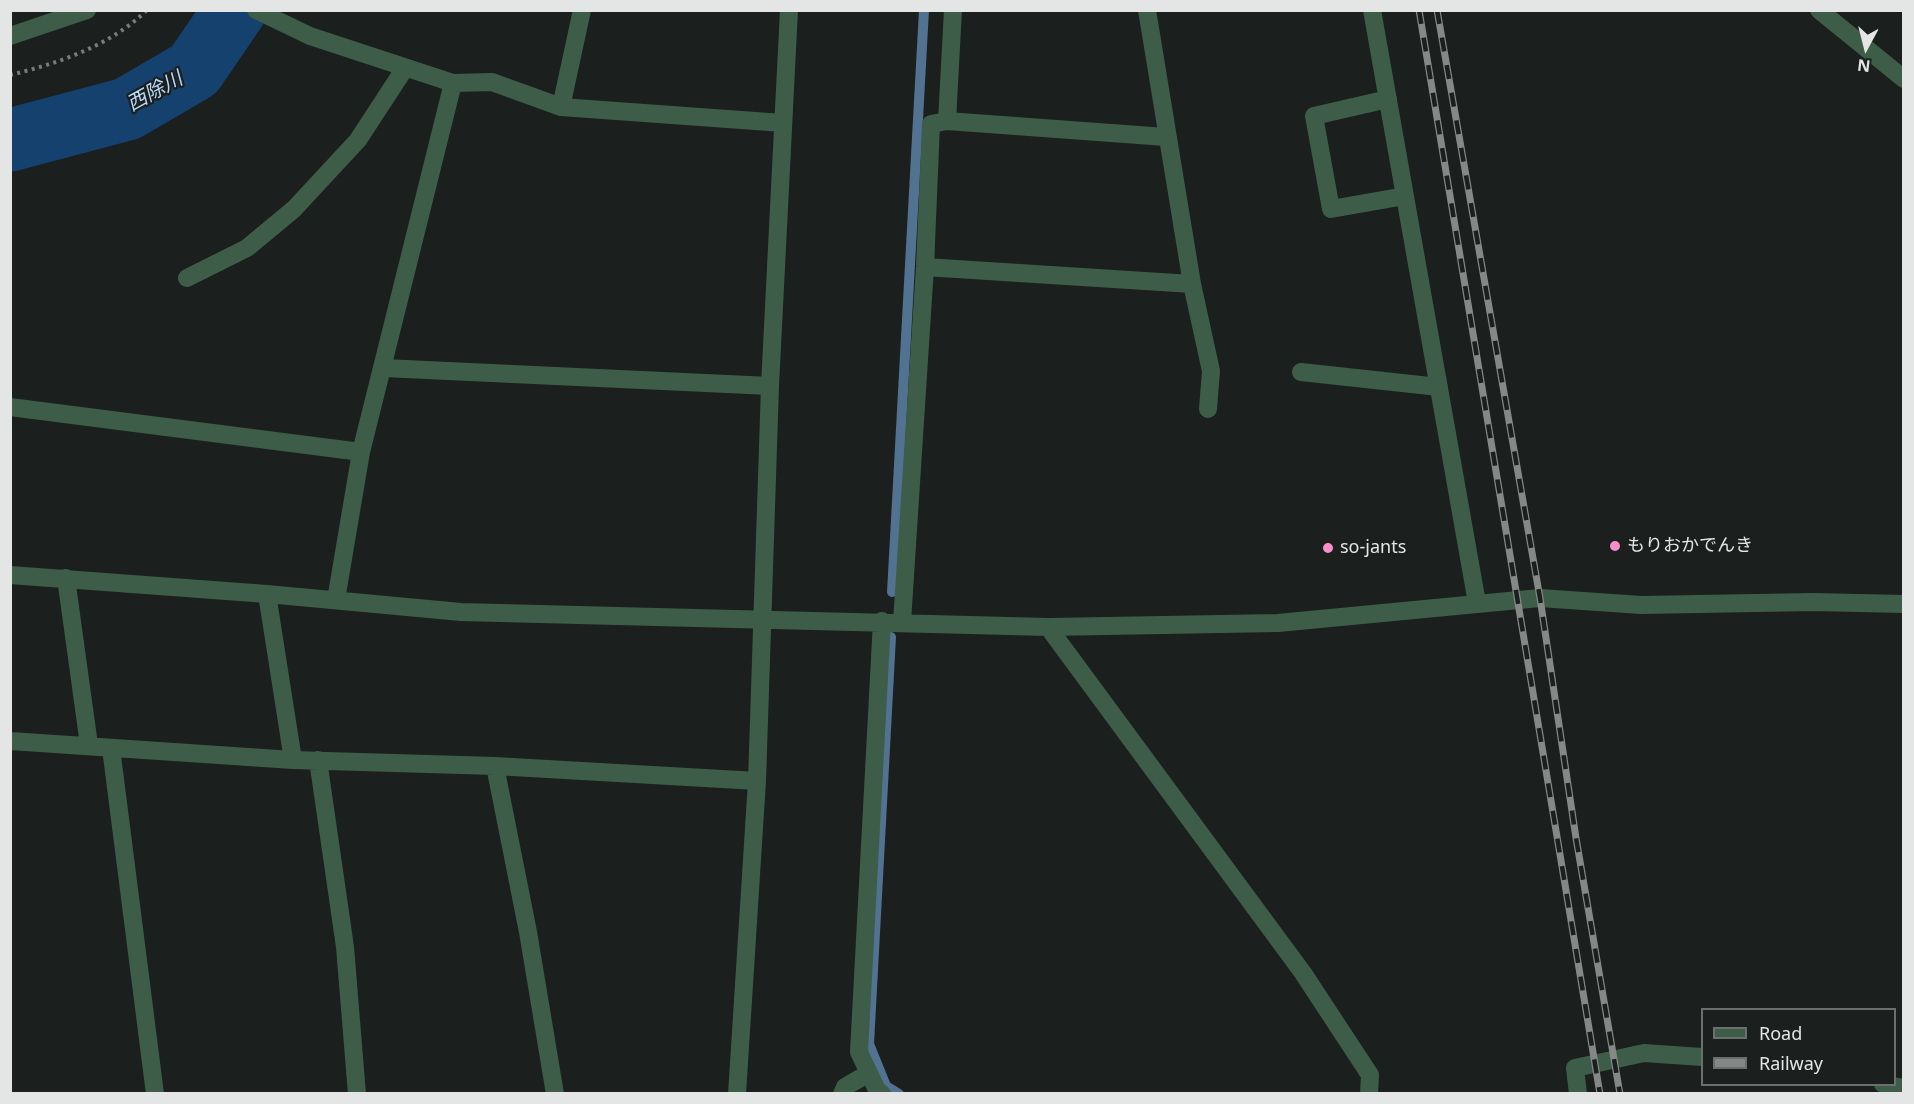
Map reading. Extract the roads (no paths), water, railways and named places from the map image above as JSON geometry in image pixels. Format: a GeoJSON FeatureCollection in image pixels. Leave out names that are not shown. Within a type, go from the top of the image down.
{"type":"FeatureCollection","features":[{"type":"Feature","properties":{"kind":"street"},"geometry":{"type":"LineString","coordinates":[[10,36],[87,10]]}},
{"type":"Feature","properties":{"kind":"street"},"geometry":{"type":"LineString","coordinates":[[256,10],[310,36],[453,83],[492,82],[561,106],[783,123]]}},
{"type":"Feature","properties":{"kind":"street"},"geometry":{"type":"LineString","coordinates":[[561,106],[582,10]]}},
{"type":"Feature","properties":{"kind":"street"},"geometry":{"type":"LineString","coordinates":[[737,1094],[757,781],[770,386],[789,10]]}},
{"type":"Feature","properties":{"kind":"street"},"geometry":{"type":"LineString","coordinates":[[947,121],[953,10]]}},
{"type":"Feature","properties":{"kind":"street"},"geometry":{"type":"LineString","coordinates":[[1147,10],[1166,137],[1192,284],[1211,371],[1208,409]]}},
{"type":"Feature","properties":{"kind":"street"},"geometry":{"type":"LineString","coordinates":[[1372,10],[1477,603]]}},
{"type":"Feature","properties":{"kind":"street"},"geometry":{"type":"LineString","coordinates":[[1819,10],[1904,79]]}},
{"type":"Feature","properties":{"kind":"street"},"geometry":{"type":"LineString","coordinates":[[188,278],[248,248],[294,209],[358,140],[405,68]]}},
{"type":"Feature","properties":{"kind":"street"},"geometry":{"type":"LineString","coordinates":[[336,600],[361,452],[384,368],[453,83]]}},
{"type":"Feature","properties":{"kind":"street"},"geometry":{"type":"LineString","coordinates":[[1388,99],[1314,116],[1331,209],[1405,196]]}},
{"type":"Feature","properties":{"kind":"street"},"geometry":{"type":"LineString","coordinates":[[902,621],[925,267],[931,124],[947,121],[1166,137]]}},
{"type":"Feature","properties":{"kind":"street"},"geometry":{"type":"LineString","coordinates":[[925,267],[1192,284]]}},
{"type":"Feature","properties":{"kind":"street"},"geometry":{"type":"LineString","coordinates":[[384,368],[770,386]]}},
{"type":"Feature","properties":{"kind":"street"},"geometry":{"type":"LineString","coordinates":[[1301,372],[1439,387]]}},
{"type":"Feature","properties":{"kind":"street"},"geometry":{"type":"LineString","coordinates":[[10,407],[361,452]]}},
{"type":"Feature","properties":{"kind":"street"},"geometry":{"type":"LineString","coordinates":[[10,575],[267,594],[461,612],[764,617],[1048,627],[1278,623],[1540,598],[1641,605],[1813,602],[1904,604]]}},
{"type":"Feature","properties":{"kind":"street"},"geometry":{"type":"LineString","coordinates":[[66,578],[89,745]]}},
{"type":"Feature","properties":{"kind":"street"},"geometry":{"type":"LineString","coordinates":[[267,594],[293,760]]}},
{"type":"Feature","properties":{"kind":"street"},"geometry":{"type":"LineString","coordinates":[[882,621],[859,1052],[877,1090],[882,1094]]}},
{"type":"Feature","properties":{"kind":"street"},"geometry":{"type":"LineString","coordinates":[[1048,627],[1303,973],[1370,1075],[1369,1094]]}},
{"type":"Feature","properties":{"kind":"street"},"geometry":{"type":"LineString","coordinates":[[10,741],[293,760],[495,766],[757,781]]}},
{"type":"Feature","properties":{"kind":"street"},"geometry":{"type":"LineString","coordinates":[[111,748],[155,1094]]}},
{"type":"Feature","properties":{"kind":"street"},"geometry":{"type":"LineString","coordinates":[[318,760],[345,947],[357,1094]]}},
{"type":"Feature","properties":{"kind":"street"},"geometry":{"type":"LineString","coordinates":[[495,766],[528,932],[555,1094]]}},
{"type":"Feature","properties":{"kind":"street"},"geometry":{"type":"LineString","coordinates":[[1578,1094],[1575,1068],[1644,1053],[1701,1057]]}},
{"type":"Feature","properties":{"kind":"street"},"geometry":{"type":"LineString","coordinates":[[842,1094],[845,1086],[869,1072]]}},
{"type":"Feature","properties":{"kind":"waterway","name":"西除川"},"geometry":{"type":"LineString","coordinates":[[10,140],[127,109],[194,70],[235,10]]}},
{"type":"Feature","properties":{"kind":"waterway"},"geometry":{"type":"LineString","coordinates":[[892,592],[924,10]]}},
{"type":"Feature","properties":{"kind":"waterway"},"geometry":{"type":"LineString","coordinates":[[891,637],[869,1044],[886,1086],[899,1094]]}},
{"type":"Feature","properties":{"kind":"railway"},"geometry":{"type":"LineString","coordinates":[[1419,10],[1600,1094]]}},
{"type":"Feature","properties":{"kind":"railway"},"geometry":{"type":"LineString","coordinates":[[1437,10],[1540,598],[1576,838],[1620,1094]]}},
{"type":"Feature","properties":{"kind":"place","name":"もりおかでんき"},"geometry":{"type":"Point","coordinates":[1615,546]}},
{"type":"Feature","properties":{"kind":"place","name":"so-jants"},"geometry":{"type":"Point","coordinates":[1328,548]}}]}
